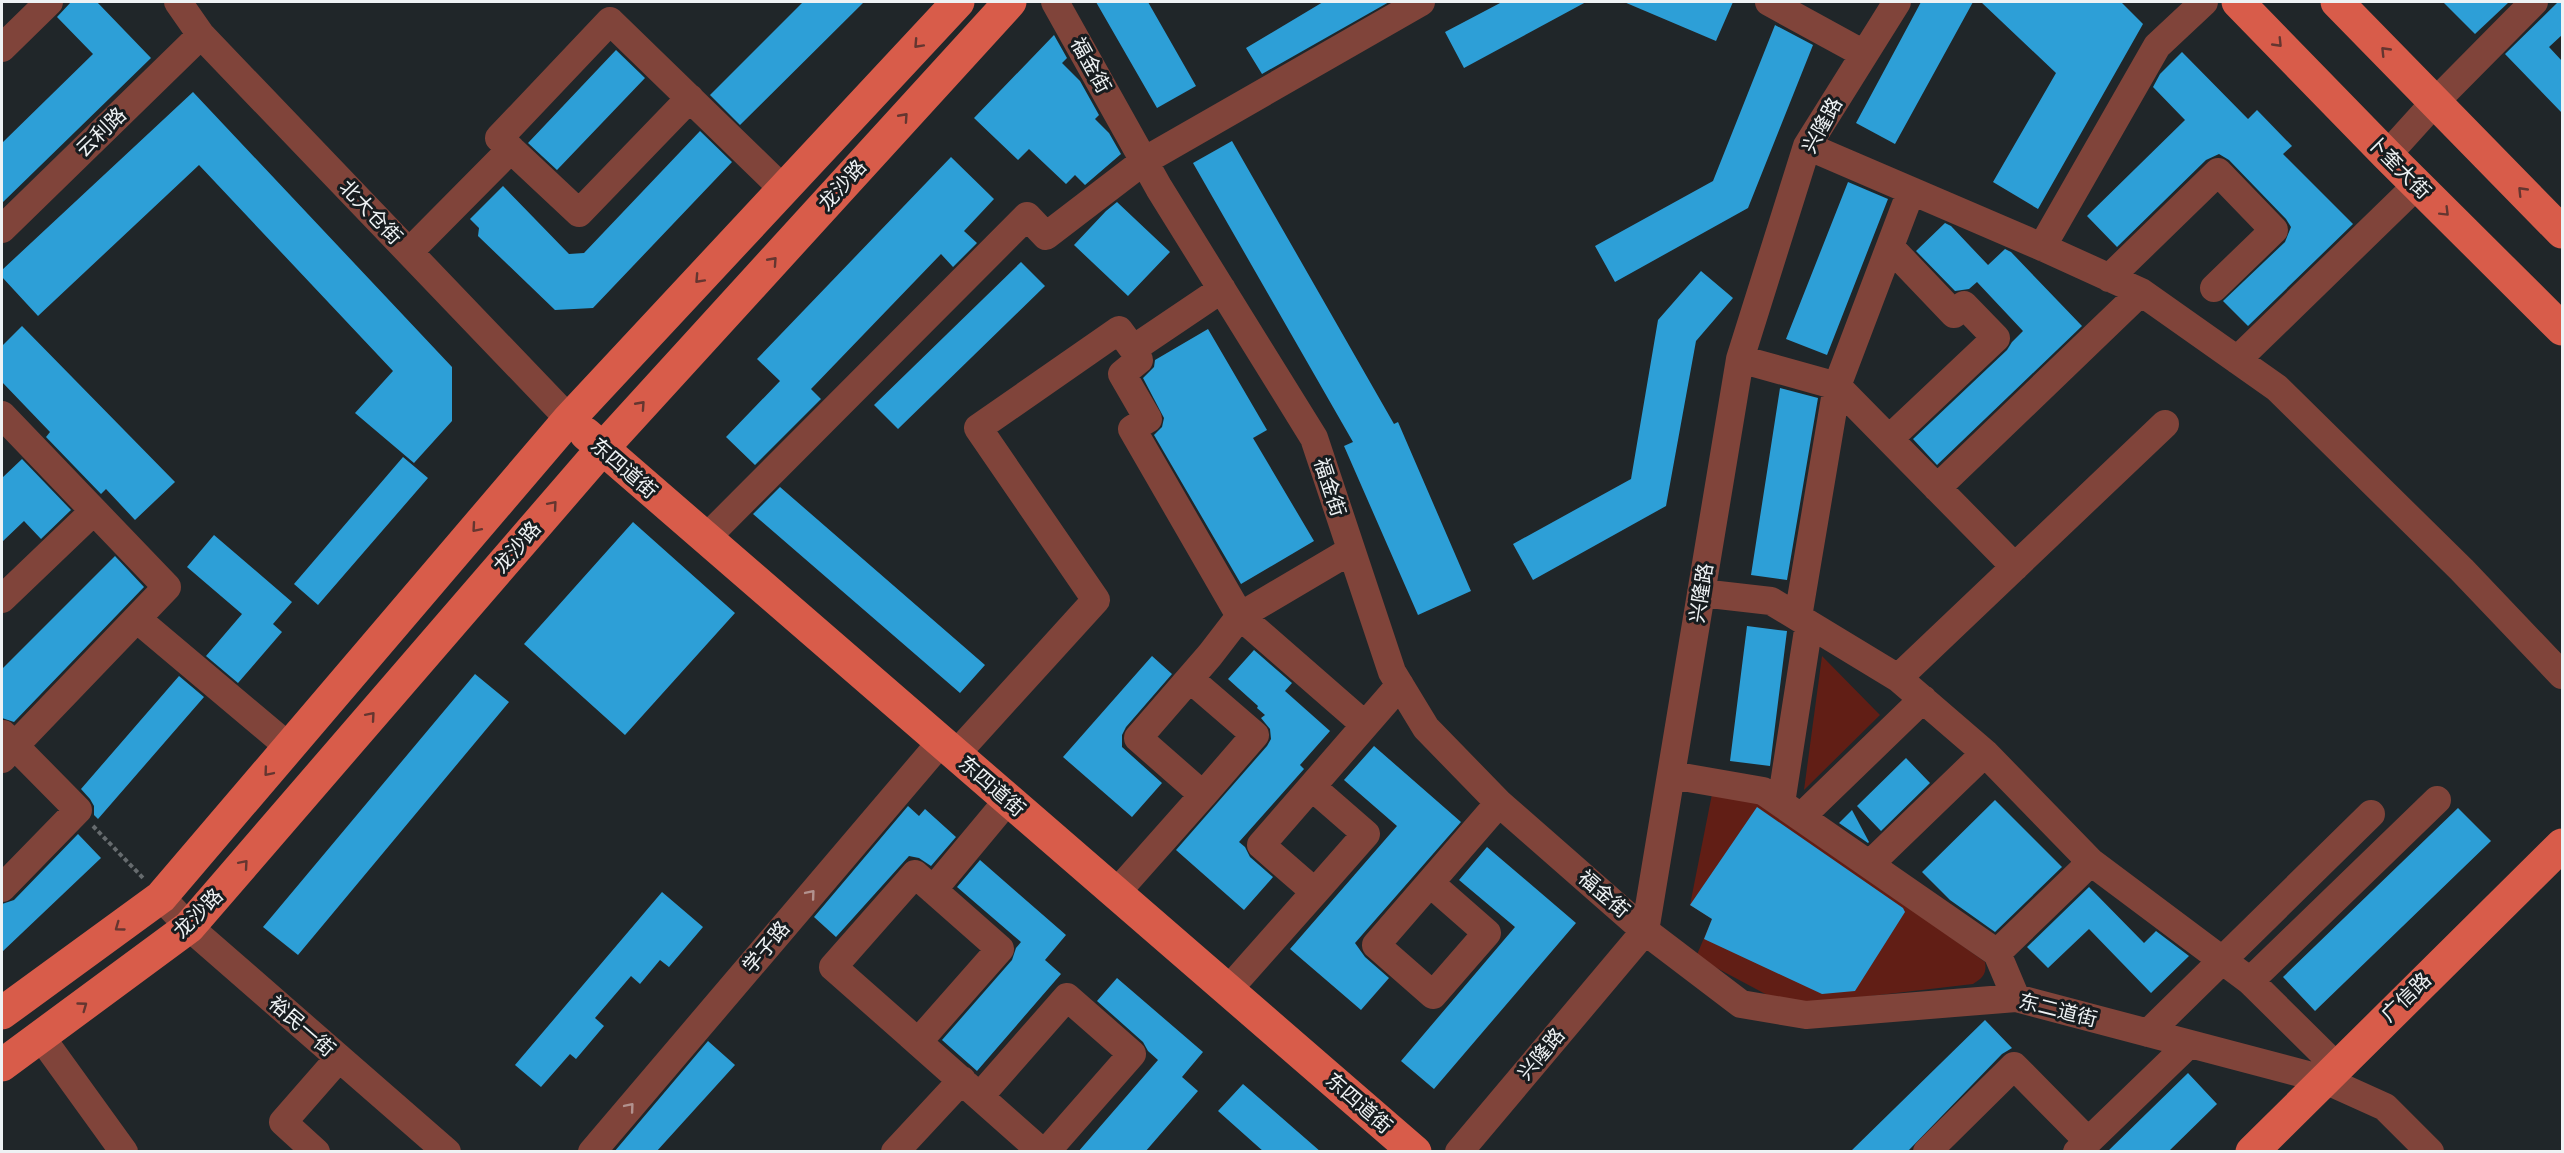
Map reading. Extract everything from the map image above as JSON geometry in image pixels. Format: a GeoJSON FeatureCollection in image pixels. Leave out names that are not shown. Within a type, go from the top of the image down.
{"type":"FeatureCollection","features":[{"type":"Feature","properties":{"kind":"main road","name":"龙沙路"},"geometry":{"type":"LineString","coordinates":[[2,1013],[161,897],[569,419],[958,2]]}},
{"type":"Feature","properties":{"kind":"main road","name":"龙沙路"},"geometry":{"type":"LineString","coordinates":[[2,1065],[189,927],[602,448],[1010,2]]}},
{"type":"Feature","properties":{"kind":"main road","name":"卜奎大街"},"geometry":{"type":"LineString","coordinates":[[2238,2],[2387,155],[2562,329]]}},
{"type":"Feature","properties":{"kind":"main road"},"geometry":{"type":"LineString","coordinates":[[2337,2],[2562,232]]}},
{"type":"Feature","properties":{"kind":"main road","name":"东四道街"},"geometry":{"type":"LineString","coordinates":[[569,419],[1415,1152]]}},
{"type":"Feature","properties":{"kind":"main road","name":"广信路"},"geometry":{"type":"LineString","coordinates":[[2252,1152],[2562,845]]}},
{"type":"Feature","properties":{"kind":"street","name":"北大仓街"},"geometry":{"type":"LineString","coordinates":[[178,2],[201,35],[569,419]]}},
{"type":"Feature","properties":{"kind":"street","name":"福金街"},"geometry":{"type":"LineString","coordinates":[[1055,2],[1144,161],[1314,438],[1392,672],[1426,728],[1499,803],[1645,931]]}},
{"type":"Feature","properties":{"kind":"street"},"geometry":{"type":"LineString","coordinates":[[706,538],[1027,216],[1046,236],[1144,161],[1421,2]]}},
{"type":"Feature","properties":{"kind":"street"},"geometry":{"type":"LineString","coordinates":[[1769,2],[1864,54]]}},
{"type":"Feature","properties":{"kind":"street","name":"兴隆路"},"geometry":{"type":"LineString","coordinates":[[1459,1152],[1645,931],[1740,358],[1807,146],[1897,2]]}},
{"type":"Feature","properties":{"kind":"street"},"geometry":{"type":"LineString","coordinates":[[2042,247],[2157,46],[2204,2]]}},
{"type":"Feature","properties":{"kind":"street"},"geometry":{"type":"LineString","coordinates":[[2387,155],[2435,102],[2534,2]]}},
{"type":"Feature","properties":{"kind":"street"},"geometry":{"type":"LineString","coordinates":[[2,48],[38,5]]}},
{"type":"Feature","properties":{"kind":"street"},"geometry":{"type":"LineString","coordinates":[[690,98],[579,213],[499,138],[610,21],[690,98],[783,189]]}},
{"type":"Feature","properties":{"kind":"street","name":"云利路"},"geometry":{"type":"LineString","coordinates":[[2,229],[201,35]]}},
{"type":"Feature","properties":{"kind":"street"},"geometry":{"type":"LineString","coordinates":[[1807,146],[2141,292],[2277,388],[2462,570],[2562,675]]}},
{"type":"Feature","properties":{"kind":"street"},"geometry":{"type":"LineString","coordinates":[[409,252],[511,149]]}},
{"type":"Feature","properties":{"kind":"street"},"geometry":{"type":"LineString","coordinates":[[2109,278],[2218,172],[2274,230],[2214,288]]}},
{"type":"Feature","properties":{"kind":"street"},"geometry":{"type":"LineString","coordinates":[[2237,360],[2417,185]]}},
{"type":"Feature","properties":{"kind":"street"},"geometry":{"type":"LineString","coordinates":[[1791,810],[1803,620],[1837,386],[1911,191]]}},
{"type":"Feature","properties":{"kind":"street"},"geometry":{"type":"LineString","coordinates":[[1889,439],[1996,338],[1964,304],[1954,314],[1890,247]]}},
{"type":"Feature","properties":{"kind":"street"},"geometry":{"type":"LineString","coordinates":[[1221,289],[1132,349],[1139,360],[1122,374],[1148,419],[1132,429],[1239,616],[1365,725]]}},
{"type":"Feature","properties":{"kind":"street"},"geometry":{"type":"LineString","coordinates":[[1937,488],[2141,292]]}},
{"type":"Feature","properties":{"kind":"street","name":"学子路"},"geometry":{"type":"LineString","coordinates":[[592,1152],[948,748],[1096,600],[978,428],[1119,330],[1132,349]]}},
{"type":"Feature","properties":{"kind":"street"},"geometry":{"type":"LineString","coordinates":[[1740,358],[1837,386],[2015,567]]}},
{"type":"Feature","properties":{"kind":"street"},"geometry":{"type":"LineString","coordinates":[[2,415],[167,587],[6,746],[78,810],[2,888]]}},
{"type":"Feature","properties":{"kind":"street"},"geometry":{"type":"LineString","coordinates":[[1898,678],[2164,424]]}},
{"type":"Feature","properties":{"kind":"street"},"geometry":{"type":"LineString","coordinates":[[2,599],[94,511]]}},
{"type":"Feature","properties":{"kind":"street"},"geometry":{"type":"LineString","coordinates":[[1203,795],[1138,738],[1190,679],[1239,616],[1350,551]]}},
{"type":"Feature","properties":{"kind":"street"},"geometry":{"type":"LineString","coordinates":[[1701,593],[1771,601],[1898,678],[1985,753],[2091,861],[2250,981],[2330,1073]]}},
{"type":"Feature","properties":{"kind":"street"},"geometry":{"type":"LineString","coordinates":[[137,619],[289,747]]}},
{"type":"Feature","properties":{"kind":"street"},"geometry":{"type":"LineString","coordinates":[[1116,893],[1255,735],[1190,679]]}},
{"type":"Feature","properties":{"kind":"street"},"geometry":{"type":"LineString","coordinates":[[1314,892],[1261,845],[1400,685]]}},
{"type":"Feature","properties":{"kind":"street"},"geometry":{"type":"LineString","coordinates":[[1791,810],[1923,699]]}},
{"type":"Feature","properties":{"kind":"street"},"geometry":{"type":"LineString","coordinates":[[1870,864],[1985,753]]}},
{"type":"Feature","properties":{"kind":"street"},"geometry":{"type":"LineString","coordinates":[[1671,775],[1763,791],[1997,953],[2016,998]]}},
{"type":"Feature","properties":{"kind":"street"},"geometry":{"type":"LineString","coordinates":[[1228,990],[1366,834],[1312,787]]}},
{"type":"Feature","properties":{"kind":"street"},"geometry":{"type":"LineString","coordinates":[[933,890],[1008,800]]}},
{"type":"Feature","properties":{"kind":"street"},"geometry":{"type":"LineString","coordinates":[[2250,981],[2436,800]]}},
{"type":"Feature","properties":{"kind":"street"},"geometry":{"type":"LineString","coordinates":[[1430,883],[1499,803]]}},
{"type":"Feature","properties":{"kind":"street"},"geometry":{"type":"LineString","coordinates":[[2148,1033],[2371,814]]}},
{"type":"Feature","properties":{"kind":"street"},"geometry":{"type":"LineString","coordinates":[[1997,953],[2091,861]]}},
{"type":"Feature","properties":{"kind":"street"},"geometry":{"type":"LineString","coordinates":[[915,874],[1000,949],[918,1042],[910,1035],[833,967],[915,874]]}},
{"type":"Feature","properties":{"kind":"street","name":"裕民一街"},"geometry":{"type":"LineString","coordinates":[[161,897],[189,927],[447,1152]]}},
{"type":"Feature","properties":{"kind":"street","name":"东二道街"},"geometry":{"type":"LineString","coordinates":[[1645,931],[1741,1004],[1806,1015],[2016,998],[2189,1044],[2330,1073],[2385,1107],[2430,1152]]}},
{"type":"Feature","properties":{"kind":"street"},"geometry":{"type":"LineString","coordinates":[[895,1152],[971,1088],[1067,997],[1132,1054],[1044,1152],[971,1088],[910,1035]]}},
{"type":"Feature","properties":{"kind":"street"},"geometry":{"type":"LineString","coordinates":[[41,1036],[124,1152]]}},
{"type":"Feature","properties":{"kind":"street"},"geometry":{"type":"LineString","coordinates":[[1927,1152],[2014,1066],[2082,1146],[2189,1044]]}},
{"type":"Feature","properties":{"kind":"street"},"geometry":{"type":"LineString","coordinates":[[316,1152],[283,1122],[339,1058]]}},
{"type":"Feature","properties":{"kind":"path"},"geometry":{"type":"LineString","coordinates":[[78,810],[161,897]]}},
{"type":"Feature","properties":{"kind":"shaded area"},"geometry":{"type":"Polygon","coordinates":[[[1822,656],[1880,715],[1804,790],[1822,656]]]}},
{"type":"Feature","properties":{"kind":"shaded area"},"geometry":{"type":"Polygon","coordinates":[[[1713,789],[1761,801],[1985,962],[1984,975],[1973,984],[1802,1004],[1771,997],[1696,957],[1712,919],[1690,905],[1713,789]]]}},
{"type":"Feature","properties":{"kind":"building"},"geometry":{"type":"Polygon","coordinates":[[[71,2],[97,2],[151,58],[2,203],[2,143],[93,54],[57,17],[71,2]]]}},
{"type":"Feature","properties":{"kind":"building"},"geometry":{"type":"Polygon","coordinates":[[[803,2],[864,2],[740,125],[710,95],[803,2]]]}},
{"type":"Feature","properties":{"kind":"building"},"geometry":{"type":"Polygon","coordinates":[[[1096,2],[1148,2],[1196,86],[1157,108],[1096,2]]]}},
{"type":"Feature","properties":{"kind":"building"},"geometry":{"type":"Polygon","coordinates":[[[1323,2],[1389,2],[1262,74],[1246,48],[1323,2]]]}},
{"type":"Feature","properties":{"kind":"building"},"geometry":{"type":"Polygon","coordinates":[[[1502,2],[1586,2],[1464,68],[1445,32],[1502,2]]]}},
{"type":"Feature","properties":{"kind":"building"},"geometry":{"type":"Polygon","coordinates":[[[1624,2],[1733,2],[1716,41],[1624,2]]]}},
{"type":"Feature","properties":{"kind":"building"},"geometry":{"type":"Polygon","coordinates":[[[1921,2],[1973,2],[1895,144],[1856,123],[1921,2]]]}},
{"type":"Feature","properties":{"kind":"building"},"geometry":{"type":"Polygon","coordinates":[[[1981,2],[2121,2],[2143,24],[2038,209],[1993,182],[2056,73],[1981,2]]]}},
{"type":"Feature","properties":{"kind":"building"},"geometry":{"type":"Polygon","coordinates":[[[2443,2],[2509,2],[2475,34],[2443,2]]]}},
{"type":"Feature","properties":{"kind":"building"},"geometry":{"type":"Polygon","coordinates":[[[2558,2],[2562,2],[2562,35],[2549,47],[2562,61],[2562,113],[2505,54],[2558,2]]]}},
{"type":"Feature","properties":{"kind":"building"},"geometry":{"type":"Polygon","coordinates":[[[1775,25],[1813,45],[1748,208],[1615,282],[1595,246],[1713,181],[1775,25]]]}},
{"type":"Feature","properties":{"kind":"building"},"geometry":{"type":"Polygon","coordinates":[[[1054,35],[1067,58],[1062,63],[1080,81],[1099,115],[1095,119],[1109,133],[1121,154],[1085,185],[1075,175],[1066,184],[1029,149],[1018,160],[974,118],[1054,35]]]}},
{"type":"Feature","properties":{"kind":"building"},"geometry":{"type":"Polygon","coordinates":[[[616,50],[645,78],[557,170],[528,143],[616,50]]]}},
{"type":"Feature","properties":{"kind":"building"},"geometry":{"type":"Polygon","coordinates":[[[2182,52],[2248,119],[2257,110],[2292,146],[2283,154],[2353,224],[2248,326],[2223,301],[2285,242],[2291,227],[2229,160],[2219,154],[2206,160],[2117,247],[2087,216],[2185,120],[2153,87],[2160,74],[2182,52]]]}},
{"type":"Feature","properties":{"kind":"building"},"geometry":{"type":"Polygon","coordinates":[[[193,92],[452,367],[452,421],[414,463],[355,413],[393,371],[199,165],[38,316],[2,277],[2,270],[193,92]]]}},
{"type":"Feature","properties":{"kind":"building"},"geometry":{"type":"Polygon","coordinates":[[[700,131],[732,162],[593,308],[555,310],[478,236],[479,228],[470,219],[503,186],[569,254],[584,253],[700,131]]]}},
{"type":"Feature","properties":{"kind":"building"},"geometry":{"type":"Polygon","coordinates":[[[1232,141],[1394,424],[1398,422],[1471,591],[1418,615],[1344,446],[1353,442],[1193,163],[1232,141]]]}},
{"type":"Feature","properties":{"kind":"building"},"geometry":{"type":"Polygon","coordinates":[[[951,157],[994,199],[964,231],[977,243],[953,267],[941,254],[811,389],[821,399],[755,465],[726,437],[780,381],[757,359],[951,157]]]}},
{"type":"Feature","properties":{"kind":"building"},"geometry":{"type":"Polygon","coordinates":[[[1848,182],[1888,199],[1827,355],[1786,339],[1848,182]]]}},
{"type":"Feature","properties":{"kind":"building"},"geometry":{"type":"Polygon","coordinates":[[[1117,202],[1170,252],[1128,296],[1074,245],[1117,202]]]}},
{"type":"Feature","properties":{"kind":"building"},"geometry":{"type":"Polygon","coordinates":[[[1945,223],[1951,226],[1988,265],[2005,249],[2011,252],[2082,326],[1937,465],[1913,439],[2007,350],[2023,331],[1977,282],[1969,289],[1955,291],[1916,251],[1945,223]]]}},
{"type":"Feature","properties":{"kind":"building"},"geometry":{"type":"Polygon","coordinates":[[[1021,262],[1045,286],[898,429],[874,405],[1021,262]]]}},
{"type":"Feature","properties":{"kind":"building"},"geometry":{"type":"Polygon","coordinates":[[[1701,271],[1733,298],[1696,341],[1666,506],[1533,580],[1513,544],[1631,479],[1658,320],[1701,271]]]}},
{"type":"Feature","properties":{"kind":"building"},"geometry":{"type":"Polygon","coordinates":[[[22,326],[175,482],[135,520],[106,489],[101,494],[46,437],[50,432],[2,382],[2,346],[22,326]]]}},
{"type":"Feature","properties":{"kind":"building"},"geometry":{"type":"Polygon","coordinates":[[[1208,329],[1267,430],[1253,438],[1314,541],[1241,584],[1154,435],[1162,427],[1164,418],[1143,378],[1154,367],[1155,360],[1208,329]]]}},
{"type":"Feature","properties":{"kind":"building"},"geometry":{"type":"Polygon","coordinates":[[[1780,388],[1818,398],[1787,580],[1751,575],[1780,388]]]}},
{"type":"Feature","properties":{"kind":"building"},"geometry":{"type":"Polygon","coordinates":[[[403,457],[428,478],[318,605],[294,584],[403,457]]]}},
{"type":"Feature","properties":{"kind":"building"},"geometry":{"type":"Polygon","coordinates":[[[22,459],[71,510],[41,539],[24,521],[2,542],[2,478],[22,459]]]}},
{"type":"Feature","properties":{"kind":"building"},"geometry":{"type":"Polygon","coordinates":[[[780,487],[985,665],[960,693],[753,514],[780,487]]]}},
{"type":"Feature","properties":{"kind":"building"},"geometry":{"type":"Polygon","coordinates":[[[633,522],[735,613],[625,735],[524,644],[633,522]]]}},
{"type":"Feature","properties":{"kind":"building"},"geometry":{"type":"Polygon","coordinates":[[[214,535],[292,602],[273,624],[282,632],[238,683],[206,656],[242,614],[187,567],[214,535]]]}},
{"type":"Feature","properties":{"kind":"building"},"geometry":{"type":"Polygon","coordinates":[[[115,556],[144,587],[14,722],[2,718],[2,669],[115,556]]]}},
{"type":"Feature","properties":{"kind":"building"},"geometry":{"type":"Polygon","coordinates":[[[1747,626],[1787,631],[1770,766],[1730,761],[1747,626]]]}},
{"type":"Feature","properties":{"kind":"building"},"geometry":{"type":"Polygon","coordinates":[[[1254,650],[1292,683],[1285,691],[1330,731],[1300,765],[1304,769],[1239,842],[1245,847],[1250,857],[1273,877],[1244,910],[1176,850],[1271,739],[1270,729],[1261,718],[1265,715],[1228,679],[1254,650]]]}},
{"type":"Feature","properties":{"kind":"building"},"geometry":{"type":"Polygon","coordinates":[[[1152,656],[1172,674],[1126,727],[1122,735],[1122,747],[1162,783],[1132,817],[1063,757],[1152,656]]]}},
{"type":"Feature","properties":{"kind":"building"},"geometry":{"type":"Polygon","coordinates":[[[475,674],[509,702],[298,955],[263,927],[475,674]]]}},
{"type":"Feature","properties":{"kind":"building"},"geometry":{"type":"Polygon","coordinates":[[[179,676],[204,697],[98,819],[94,815],[94,806],[81,789],[179,676]]]}},
{"type":"Feature","properties":{"kind":"building"},"geometry":{"type":"Polygon","coordinates":[[[1374,746],[1461,822],[1355,943],[1365,957],[1389,978],[1361,1010],[1290,949],[1397,826],[1344,780],[1374,746]]]}},
{"type":"Feature","properties":{"kind":"building"},"geometry":{"type":"Polygon","coordinates":[[[1906,758],[1930,783],[1881,831],[1857,806],[1906,758]]]}},
{"type":"Feature","properties":{"kind":"building"},"geometry":{"type":"Polygon","coordinates":[[[1995,800],[2062,867],[1995,932],[1950,900],[1922,872],[1995,800]]]}},
{"type":"Feature","properties":{"kind":"building"},"geometry":{"type":"Polygon","coordinates":[[[908,806],[919,816],[925,809],[956,837],[931,866],[919,858],[909,856],[836,937],[814,917],[908,806]]]}},
{"type":"Feature","properties":{"kind":"building"},"geometry":{"type":"Polygon","coordinates":[[[1757,807],[1903,908],[1905,912],[1855,991],[1822,994],[1704,939],[1712,919],[1690,905],[1757,807]]]}},
{"type":"Feature","properties":{"kind":"building"},"geometry":{"type":"Polygon","coordinates":[[[2458,808],[2491,841],[2315,1011],[2283,977],[2458,808]]]}},
{"type":"Feature","properties":{"kind":"building"},"geometry":{"type":"Polygon","coordinates":[[[1852,810],[1869,842],[1868,843],[1839,823],[1852,810]]]}},
{"type":"Feature","properties":{"kind":"building"},"geometry":{"type":"Polygon","coordinates":[[[78,834],[101,858],[2,952],[2,904],[14,900],[78,834]]]}},
{"type":"Feature","properties":{"kind":"building"},"geometry":{"type":"Polygon","coordinates":[[[1487,847],[1576,923],[1434,1089],[1401,1061],[1515,927],[1459,880],[1487,847]]]}},
{"type":"Feature","properties":{"kind":"building"},"geometry":{"type":"Polygon","coordinates":[[[980,860],[1066,935],[1045,960],[1061,974],[977,1071],[942,1040],[1012,960],[1021,942],[957,887],[980,860]]]}},
{"type":"Feature","properties":{"kind":"building"},"geometry":{"type":"Polygon","coordinates":[[[2089,887],[2144,943],[2156,931],[2189,956],[2151,993],[2089,929],[2048,968],[2027,947],[2089,887]]]}},
{"type":"Feature","properties":{"kind":"building"},"geometry":{"type":"Polygon","coordinates":[[[662,892],[703,927],[669,967],[660,960],[640,984],[631,976],[595,1018],[604,1026],[576,1059],[570,1054],[541,1087],[515,1065],[662,892]]]}},
{"type":"Feature","properties":{"kind":"building"},"geometry":{"type":"Polygon","coordinates":[[[1117,978],[1203,1052],[1182,1077],[1198,1091],[1145,1152],[1078,1152],[1158,1060],[1148,1051],[1143,1042],[1097,1001],[1117,978]]]}},
{"type":"Feature","properties":{"kind":"building"},"geometry":{"type":"Polygon","coordinates":[[[1985,1020],[2012,1048],[2002,1054],[1907,1152],[1850,1152],[1985,1020]]]}},
{"type":"Feature","properties":{"kind":"building"},"geometry":{"type":"Polygon","coordinates":[[[708,1041],[735,1065],[656,1152],[614,1152],[708,1041]]]}},
{"type":"Feature","properties":{"kind":"building"},"geometry":{"type":"Polygon","coordinates":[[[2188,1073],[2217,1104],[2168,1152],[2107,1152],[2188,1073]]]}},
{"type":"Feature","properties":{"kind":"building"},"geometry":{"type":"Polygon","coordinates":[[[1243,1084],[1321,1152],[1264,1152],[1218,1111],[1243,1084]]]}}]}
